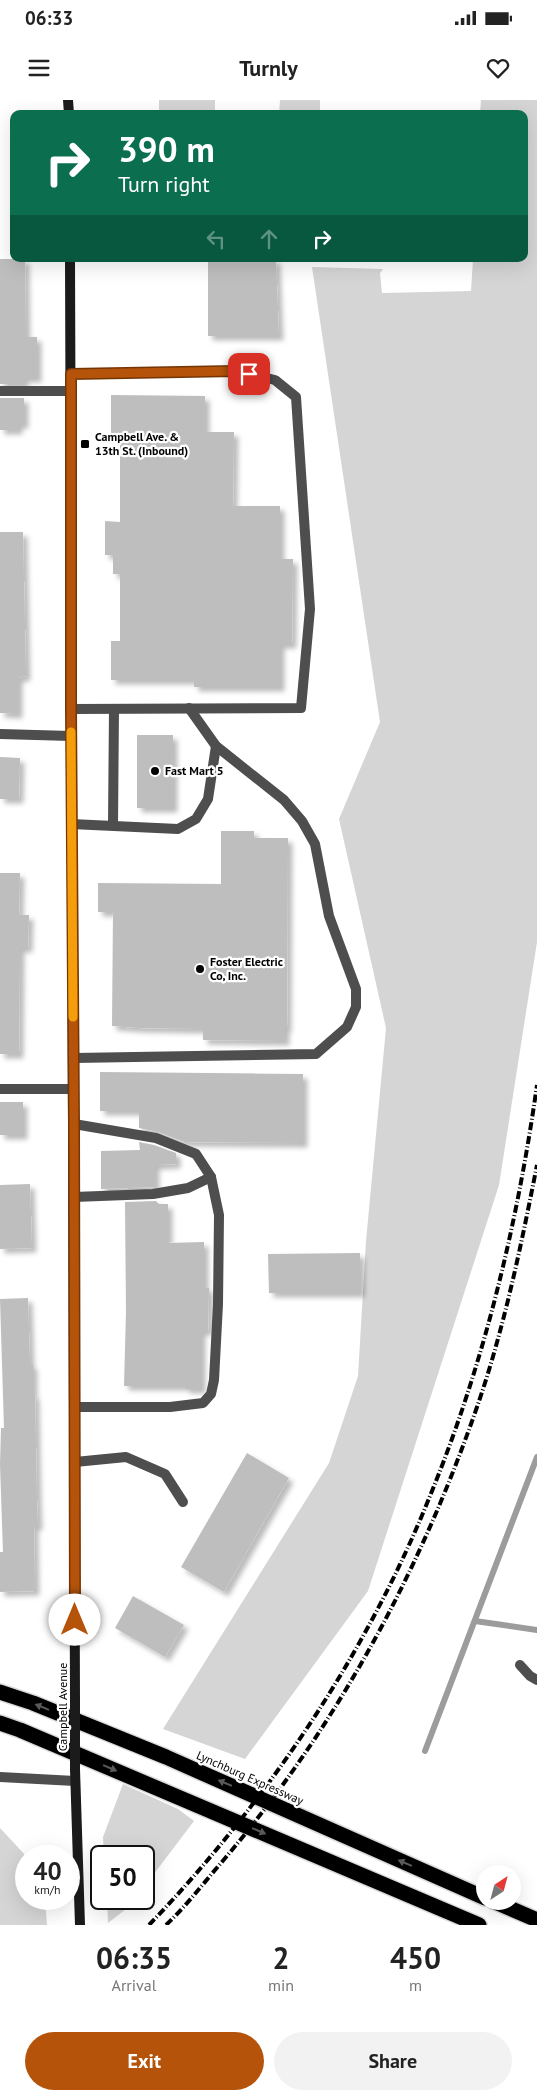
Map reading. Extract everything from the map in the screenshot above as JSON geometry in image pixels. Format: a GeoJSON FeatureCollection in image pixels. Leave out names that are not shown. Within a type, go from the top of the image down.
{"type":"FeatureCollection","features":[{"type":"Feature","properties":{"kind":"highway","name":"Lynchburg Expressway"},"geometry":{"type":"LineString","coordinates":[[0,1692],[33,1703],[166,1758],[476,1894]]}},
{"type":"Feature","properties":{"kind":"highway"},"geometry":{"type":"LineString","coordinates":[[0,1723],[479,1925]]}},
{"type":"Feature","properties":{"kind":"highway"},"geometry":{"type":"LineString","coordinates":[[414,1897],[457,1925]]}},
{"type":"Feature","properties":{"kind":"highway"},"geometry":{"type":"LineString","coordinates":[[514,1910],[537,1920]]}},
{"type":"Feature","properties":{"kind":"main road","name":"Campbell Avenue"},"geometry":{"type":"LineString","coordinates":[[70,262],[75,1769],[80,1925]]}},
{"type":"Feature","properties":{"kind":"street"},"geometry":{"type":"LineString","coordinates":[[71,374],[236,371],[275,380],[296,397],[310,609],[302,708],[71,709]]}},
{"type":"Feature","properties":{"kind":"street"},"geometry":{"type":"LineString","coordinates":[[0,391],[71,391]]}},
{"type":"Feature","properties":{"kind":"street"},"geometry":{"type":"LineString","coordinates":[[74,1058],[316,1054],[347,1027],[356,1006],[356,988],[329,916],[315,844],[302,821],[284,800],[216,746],[189,708]]}},
{"type":"Feature","properties":{"kind":"street"},"geometry":{"type":"LineString","coordinates":[[114,709],[114,825]]}},
{"type":"Feature","properties":{"kind":"street"},"geometry":{"type":"LineString","coordinates":[[0,734],[71,736]]}},
{"type":"Feature","properties":{"kind":"street"},"geometry":{"type":"LineString","coordinates":[[72,824],[178,829],[196,819],[208,799],[216,746]]}},
{"type":"Feature","properties":{"kind":"street"},"geometry":{"type":"LineString","coordinates":[[0,1089],[74,1089]]}},
{"type":"Feature","properties":{"kind":"street"},"geometry":{"type":"LineString","coordinates":[[74,1124],[156,1138],[196,1154],[211,1177],[219,1216],[218,1304],[214,1380],[211,1394],[203,1403],[170,1407],[75,1407]]}},
{"type":"Feature","properties":{"kind":"street"},"geometry":{"type":"LineString","coordinates":[[74,1197],[153,1194],[188,1188],[211,1177]]}},
{"type":"Feature","properties":{"kind":"street"},"geometry":{"type":"LineString","coordinates":[[75,1462],[126,1457],[165,1474],[183,1502]]}},
{"type":"Feature","properties":{"kind":"street"},"geometry":{"type":"LineString","coordinates":[[520,1665],[530,1676],[537,1680]]}},
{"type":"Feature","properties":{"kind":"street"},"geometry":{"type":"LineString","coordinates":[[0,1777],[76,1781]]}},
{"type":"Feature","properties":{"kind":"shaded area"},"geometry":{"type":"Polygon","coordinates":[[[159,100],[215,100],[215,110],[159,110],[159,100]]]}},
{"type":"Feature","properties":{"kind":"shaded area"},"geometry":{"type":"Polygon","coordinates":[[[280,100],[320,100],[320,110],[279,110],[280,100]]]}},
{"type":"Feature","properties":{"kind":"shaded area"},"geometry":{"type":"Polygon","coordinates":[[[481,100],[537,100],[537,942],[499,1185],[368,1591],[245,1759],[163,1729],[329,1463],[358,1376],[366,1241],[386,1028],[339,819],[380,722],[312,267],[383,269],[380,273],[382,293],[471,291],[473,262],[528,262],[528,110],[480,110],[481,100]]]}},
{"type":"Feature","properties":{"kind":"shaded area"},"geometry":{"type":"Polygon","coordinates":[[[123,1784],[178,1809],[194,1821],[155,1872],[155,1845],[103,1845],[103,1837],[123,1784]]]}},
{"type":"Feature","properties":{"kind":"shaded area"},"geometry":{"type":"Polygon","coordinates":[[[0,1828],[16,1845],[15,1910],[46,1910],[47,1925],[0,1925],[0,1828]]]}},
{"type":"Feature","properties":{"kind":"shaded area"},"geometry":{"type":"Polygon","coordinates":[[[107,1910],[125,1910],[108,1923],[107,1910]]]}},
{"type":"Feature","properties":{"kind":"building"},"geometry":{"type":"Polygon","coordinates":[[[0,259],[10,259],[10,262],[25,262],[26,337],[37,337],[37,378],[24,378],[24,384],[0,384],[0,259]]]}},
{"type":"Feature","properties":{"kind":"building"},"geometry":{"type":"Polygon","coordinates":[[[208,262],[276,262],[279,336],[208,336],[208,262]]]}},
{"type":"Feature","properties":{"kind":"building"},"geometry":{"type":"Polygon","coordinates":[[[111,395],[205,396],[205,432],[234,432],[233,506],[280,506],[280,559],[293,559],[292,644],[280,644],[280,687],[194,687],[194,680],[111,680],[111,641],[120,641],[120,574],[113,574],[113,555],[105,555],[105,521],[120,522],[120,435],[111,435],[111,395]]]}},
{"type":"Feature","properties":{"kind":"building"},"geometry":{"type":"Polygon","coordinates":[[[0,398],[24,398],[24,424],[18,424],[18,430],[0,430],[0,398]]]}},
{"type":"Feature","properties":{"kind":"building"},"geometry":{"type":"Polygon","coordinates":[[[0,532],[23,532],[26,676],[18,678],[18,714],[0,713],[0,532]]]}},
{"type":"Feature","properties":{"kind":"building","name":"Fast Mart 5"},"geometry":{"type":"Polygon","coordinates":[[[137,735],[173,735],[173,808],[137,808],[137,735]]]}},
{"type":"Feature","properties":{"kind":"building"},"geometry":{"type":"Polygon","coordinates":[[[0,757],[20,758],[19,799],[0,799],[0,757]]]}},
{"type":"Feature","properties":{"kind":"building","name":"Foster Electric Co, Inc."},"geometry":{"type":"Polygon","coordinates":[[[221,831],[254,831],[254,838],[288,838],[287,1028],[285,1028],[285,1041],[203,1040],[203,1029],[112,1026],[113,912],[98,912],[98,883],[221,884],[221,831]]]}},
{"type":"Feature","properties":{"kind":"building"},"geometry":{"type":"Polygon","coordinates":[[[0,873],[20,873],[19,915],[29,915],[28,948],[20,948],[19,1054],[0,1054],[0,873]]]}},
{"type":"Feature","properties":{"kind":"building"},"geometry":{"type":"Polygon","coordinates":[[[100,1072],[303,1074],[303,1143],[185,1142],[158,1132],[139,1128],[139,1111],[100,1111],[100,1072]]]}},
{"type":"Feature","properties":{"kind":"building"},"geometry":{"type":"Polygon","coordinates":[[[0,1102],[23,1102],[23,1135],[0,1135],[0,1102]]]}},
{"type":"Feature","properties":{"kind":"building"},"geometry":{"type":"Polygon","coordinates":[[[139,1142],[176,1153],[176,1164],[155,1165],[155,1187],[101,1189],[101,1151],[140,1150],[139,1142]]]}},
{"type":"Feature","properties":{"kind":"building"},"geometry":{"type":"Polygon","coordinates":[[[30,1184],[32,1248],[0,1249],[0,1185],[30,1184]]]}},
{"type":"Feature","properties":{"kind":"building"},"geometry":{"type":"Polygon","coordinates":[[[156,1201],[159,1204],[168,1204],[168,1243],[204,1242],[204,1288],[209,1288],[208,1331],[201,1331],[201,1389],[185,1389],[185,1386],[124,1386],[126,1312],[125,1202],[156,1201]]]}},
{"type":"Feature","properties":{"kind":"building"},"geometry":{"type":"Polygon","coordinates":[[[360,1253],[360,1293],[269,1293],[268,1254],[360,1253]]]}},
{"type":"Feature","properties":{"kind":"building"},"geometry":{"type":"Polygon","coordinates":[[[28,1298],[30,1365],[33,1365],[33,1395],[35,1395],[38,1526],[34,1526],[35,1591],[0,1592],[0,1552],[3,1552],[0,1464],[1,1428],[4,1428],[0,1299],[28,1298]]]}},
{"type":"Feature","properties":{"kind":"building"},"geometry":{"type":"Polygon","coordinates":[[[247,1453],[289,1478],[224,1592],[181,1567],[247,1453]]]}},
{"type":"Feature","properties":{"kind":"building"},"geometry":{"type":"Polygon","coordinates":[[[133,1596],[184,1625],[165,1657],[115,1628],[133,1596]]]}},
{"type":"Feature","properties":{"kind":"waterway"},"geometry":{"type":"LineString","coordinates":[[425,1751],[537,1457]]}},
{"type":"Feature","properties":{"kind":"waterway"},"geometry":{"type":"LineString","coordinates":[[475,1621],[537,1630]]}},
{"type":"Feature","properties":{"kind":"railway"},"geometry":{"type":"LineString","coordinates":[[149,1925],[234,1828],[310,1724],[376,1613],[404,1555],[430,1496],[449,1446],[467,1396],[482,1345],[509,1242],[537,1085]]}},
{"type":"Feature","properties":{"kind":"railway"},"geometry":{"type":"LineString","coordinates":[[166,1925],[258,1818],[297,1764],[334,1709],[368,1651],[399,1592],[428,1532],[454,1470],[487,1378],[511,1287],[537,1165]]}},
{"type":"Feature","properties":{"kind":"slow traffic"},"geometry":{"type":"LineString","coordinates":[[71,732],[73,1017]]}},
{"type":"Feature","properties":{"kind":"place","name":"Campbell Ave. & 13th St. (Inbound)"},"geometry":{"type":"Point","coordinates":[85,444]}},
{"type":"Feature","properties":{"kind":"place","name":"Fast Mart 5"},"geometry":{"type":"Point","coordinates":[155,771]}},
{"type":"Feature","properties":{"kind":"place","name":"Foster Electric Co, Inc."},"geometry":{"type":"Point","coordinates":[200,969]}},
{"type":"Feature","properties":{"kind":"route"},"geometry":{"type":"LineString","coordinates":[[75,1620],[71,374],[236,371],[249,374]]}}]}
